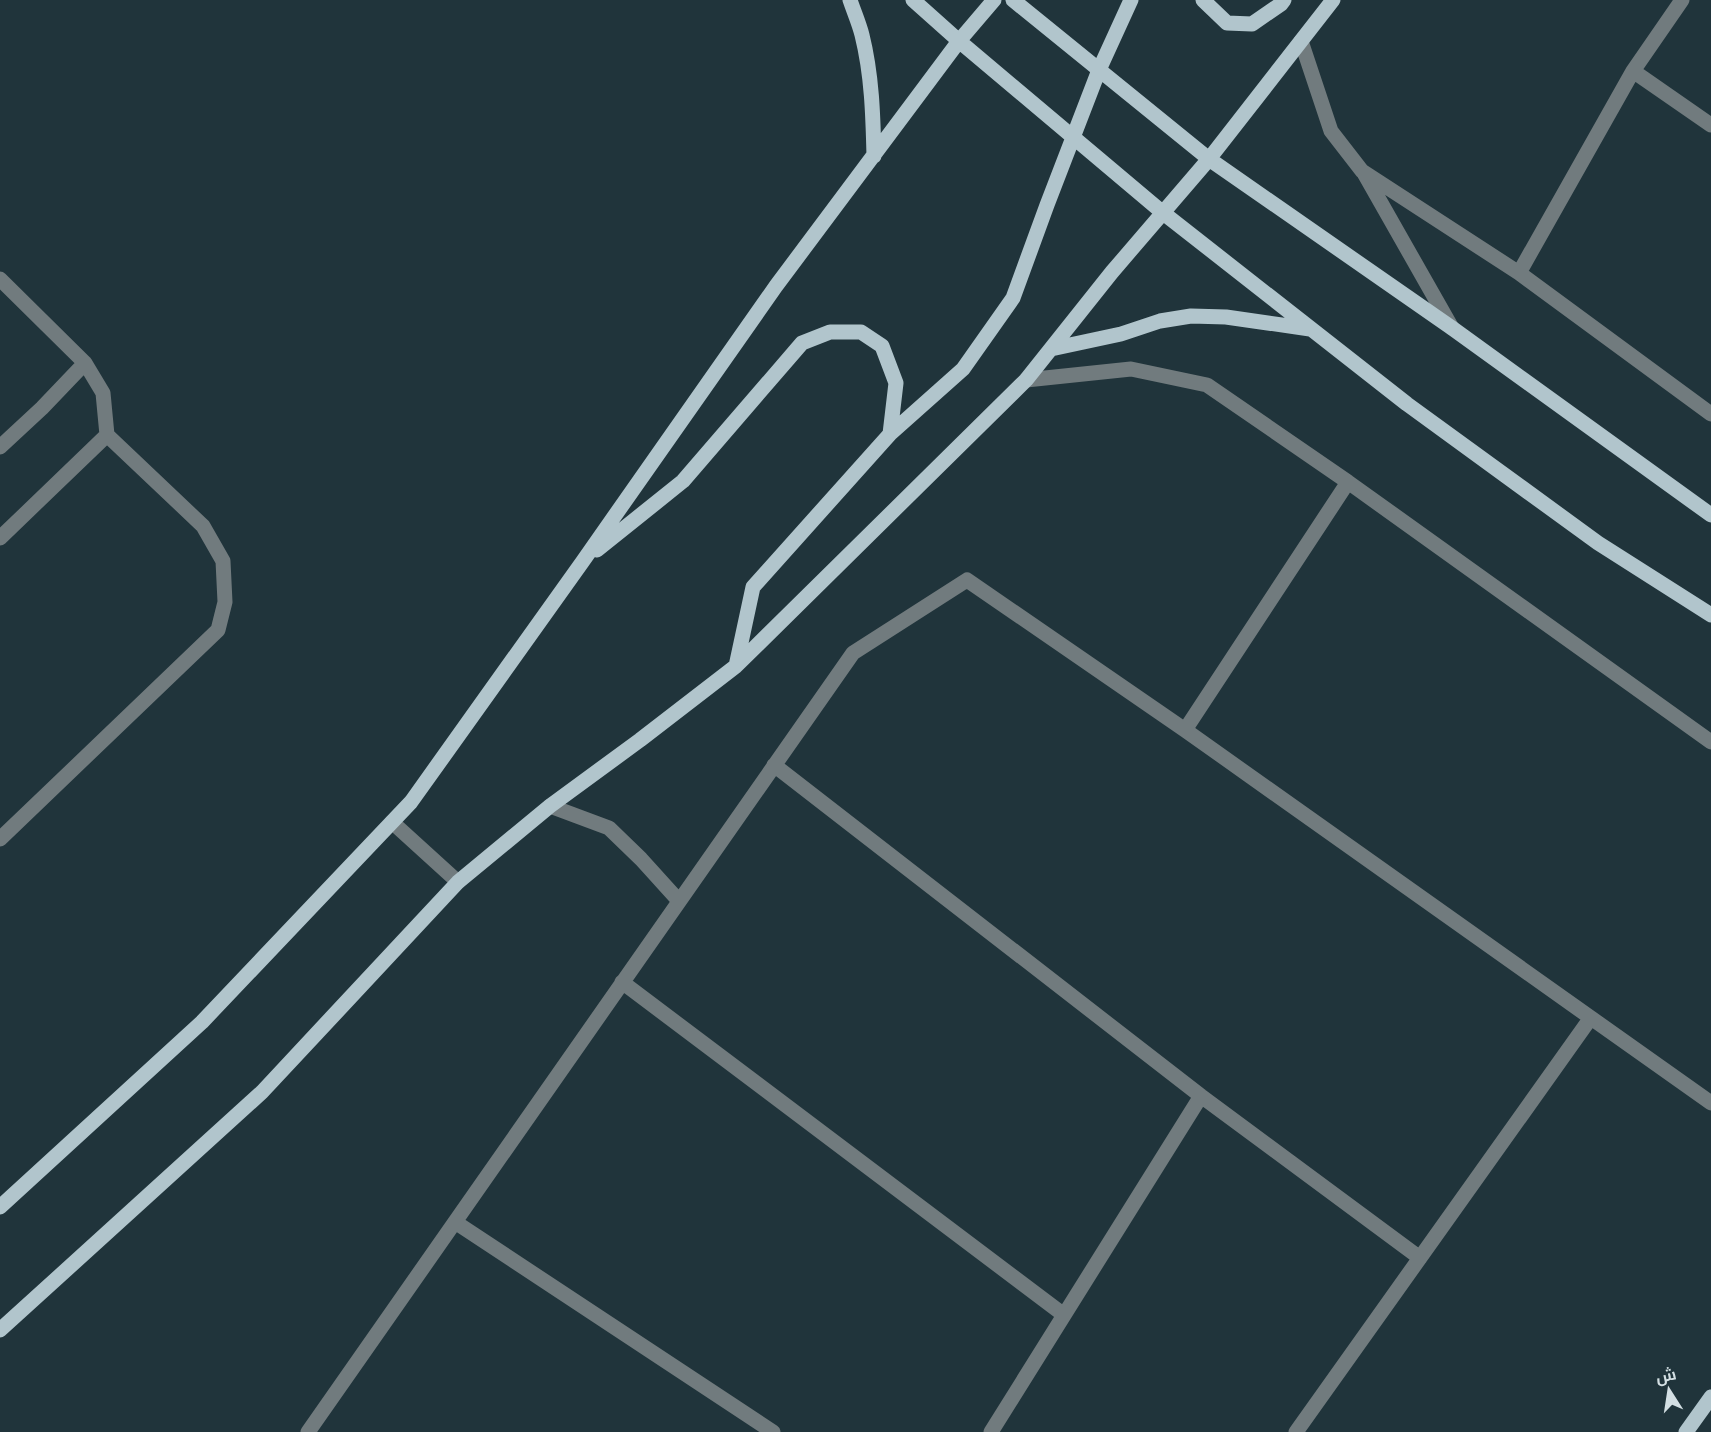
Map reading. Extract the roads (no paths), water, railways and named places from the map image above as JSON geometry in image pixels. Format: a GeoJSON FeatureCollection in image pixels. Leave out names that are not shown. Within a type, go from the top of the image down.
{"type":"FeatureCollection","features":[{"type":"Feature","properties":{"kind":"main road"},"geometry":{"type":"LineString","coordinates":[[850,0],[862,35],[869,70],[874,156]]}},
{"type":"Feature","properties":{"kind":"main road"},"geometry":{"type":"LineString","coordinates":[[913,0],[1162,212],[1407,404],[1599,543],[1711,615]]}},
{"type":"Feature","properties":{"kind":"main road"},"geometry":{"type":"LineString","coordinates":[[0,1207],[202,1022],[411,802],[776,286],[959,41],[994,0]]}},
{"type":"Feature","properties":{"kind":"main road"},"geometry":{"type":"LineString","coordinates":[[1013,0],[1209,159],[1452,328],[1711,515]]}},
{"type":"Feature","properties":{"kind":"main road"},"geometry":{"type":"LineString","coordinates":[[736,666],[753,587],[890,434],[963,369],[1013,298],[1099,70],[1131,0]]}},
{"type":"Feature","properties":{"kind":"main road"},"geometry":{"type":"LineString","coordinates":[[1203,0],[1227,23],[1252,24],[1284,0]]}},
{"type":"Feature","properties":{"kind":"main road"},"geometry":{"type":"LineString","coordinates":[[0,1330],[262,1092],[458,882],[550,806],[736,666],[1026,380],[1112,272],[1209,159],[1332,0]]}},
{"type":"Feature","properties":{"kind":"main road"},"geometry":{"type":"LineString","coordinates":[[1051,349],[1121,334],[1160,321],[1191,316],[1226,317],[1313,330]]}},
{"type":"Feature","properties":{"kind":"main road"},"geometry":{"type":"LineString","coordinates":[[583,561],[683,481],[802,343],[830,332],[861,332],[882,346],[896,383],[890,434]]}},
{"type":"Feature","properties":{"kind":"main road"},"geometry":{"type":"LineString","coordinates":[[1686,1432],[1711,1396]]}},
{"type":"Feature","properties":{"kind":"street"},"geometry":{"type":"LineString","coordinates":[[1520,273],[1633,71],[1682,0]]}},
{"type":"Feature","properties":{"kind":"street"},"geometry":{"type":"LineString","coordinates":[[1300,41],[1331,131],[1362,171],[1452,328]]}},
{"type":"Feature","properties":{"kind":"street"},"geometry":{"type":"LineString","coordinates":[[1633,71],[1711,125]]}},
{"type":"Feature","properties":{"kind":"street"},"geometry":{"type":"LineString","coordinates":[[1362,171],[1520,273],[1711,414]]}},
{"type":"Feature","properties":{"kind":"street"},"geometry":{"type":"LineString","coordinates":[[0,279],[85,363],[103,393],[107,435],[203,525],[223,561],[225,602],[218,630],[0,839]]}},
{"type":"Feature","properties":{"kind":"street"},"geometry":{"type":"LineString","coordinates":[[0,447],[85,363]]}},
{"type":"Feature","properties":{"kind":"street"},"geometry":{"type":"LineString","coordinates":[[1026,380],[1131,369],[1207,385],[1348,482],[1711,742]]}},
{"type":"Feature","properties":{"kind":"street"},"geometry":{"type":"LineString","coordinates":[[0,538],[107,435]]}},
{"type":"Feature","properties":{"kind":"street"},"geometry":{"type":"LineString","coordinates":[[1185,730],[1348,482]]}},
{"type":"Feature","properties":{"kind":"street"},"geometry":{"type":"LineString","coordinates":[[308,1432],[853,653],[967,580],[1185,730],[1711,1103]]}},
{"type":"Feature","properties":{"kind":"street"},"geometry":{"type":"LineString","coordinates":[[774,765],[1201,1096],[1420,1258]]}},
{"type":"Feature","properties":{"kind":"street"},"geometry":{"type":"LineString","coordinates":[[550,806],[609,828],[679,901]]}},
{"type":"Feature","properties":{"kind":"street"},"geometry":{"type":"LineString","coordinates":[[392,822],[458,882]]}},
{"type":"Feature","properties":{"kind":"street"},"geometry":{"type":"LineString","coordinates":[[622,982],[1064,1315]]}},
{"type":"Feature","properties":{"kind":"street"},"geometry":{"type":"LineString","coordinates":[[1296,1432],[1590,1019]]}},
{"type":"Feature","properties":{"kind":"street"},"geometry":{"type":"LineString","coordinates":[[991,1432],[1201,1096]]}},
{"type":"Feature","properties":{"kind":"street"},"geometry":{"type":"LineString","coordinates":[[455,1222],[773,1432]]}}]}
